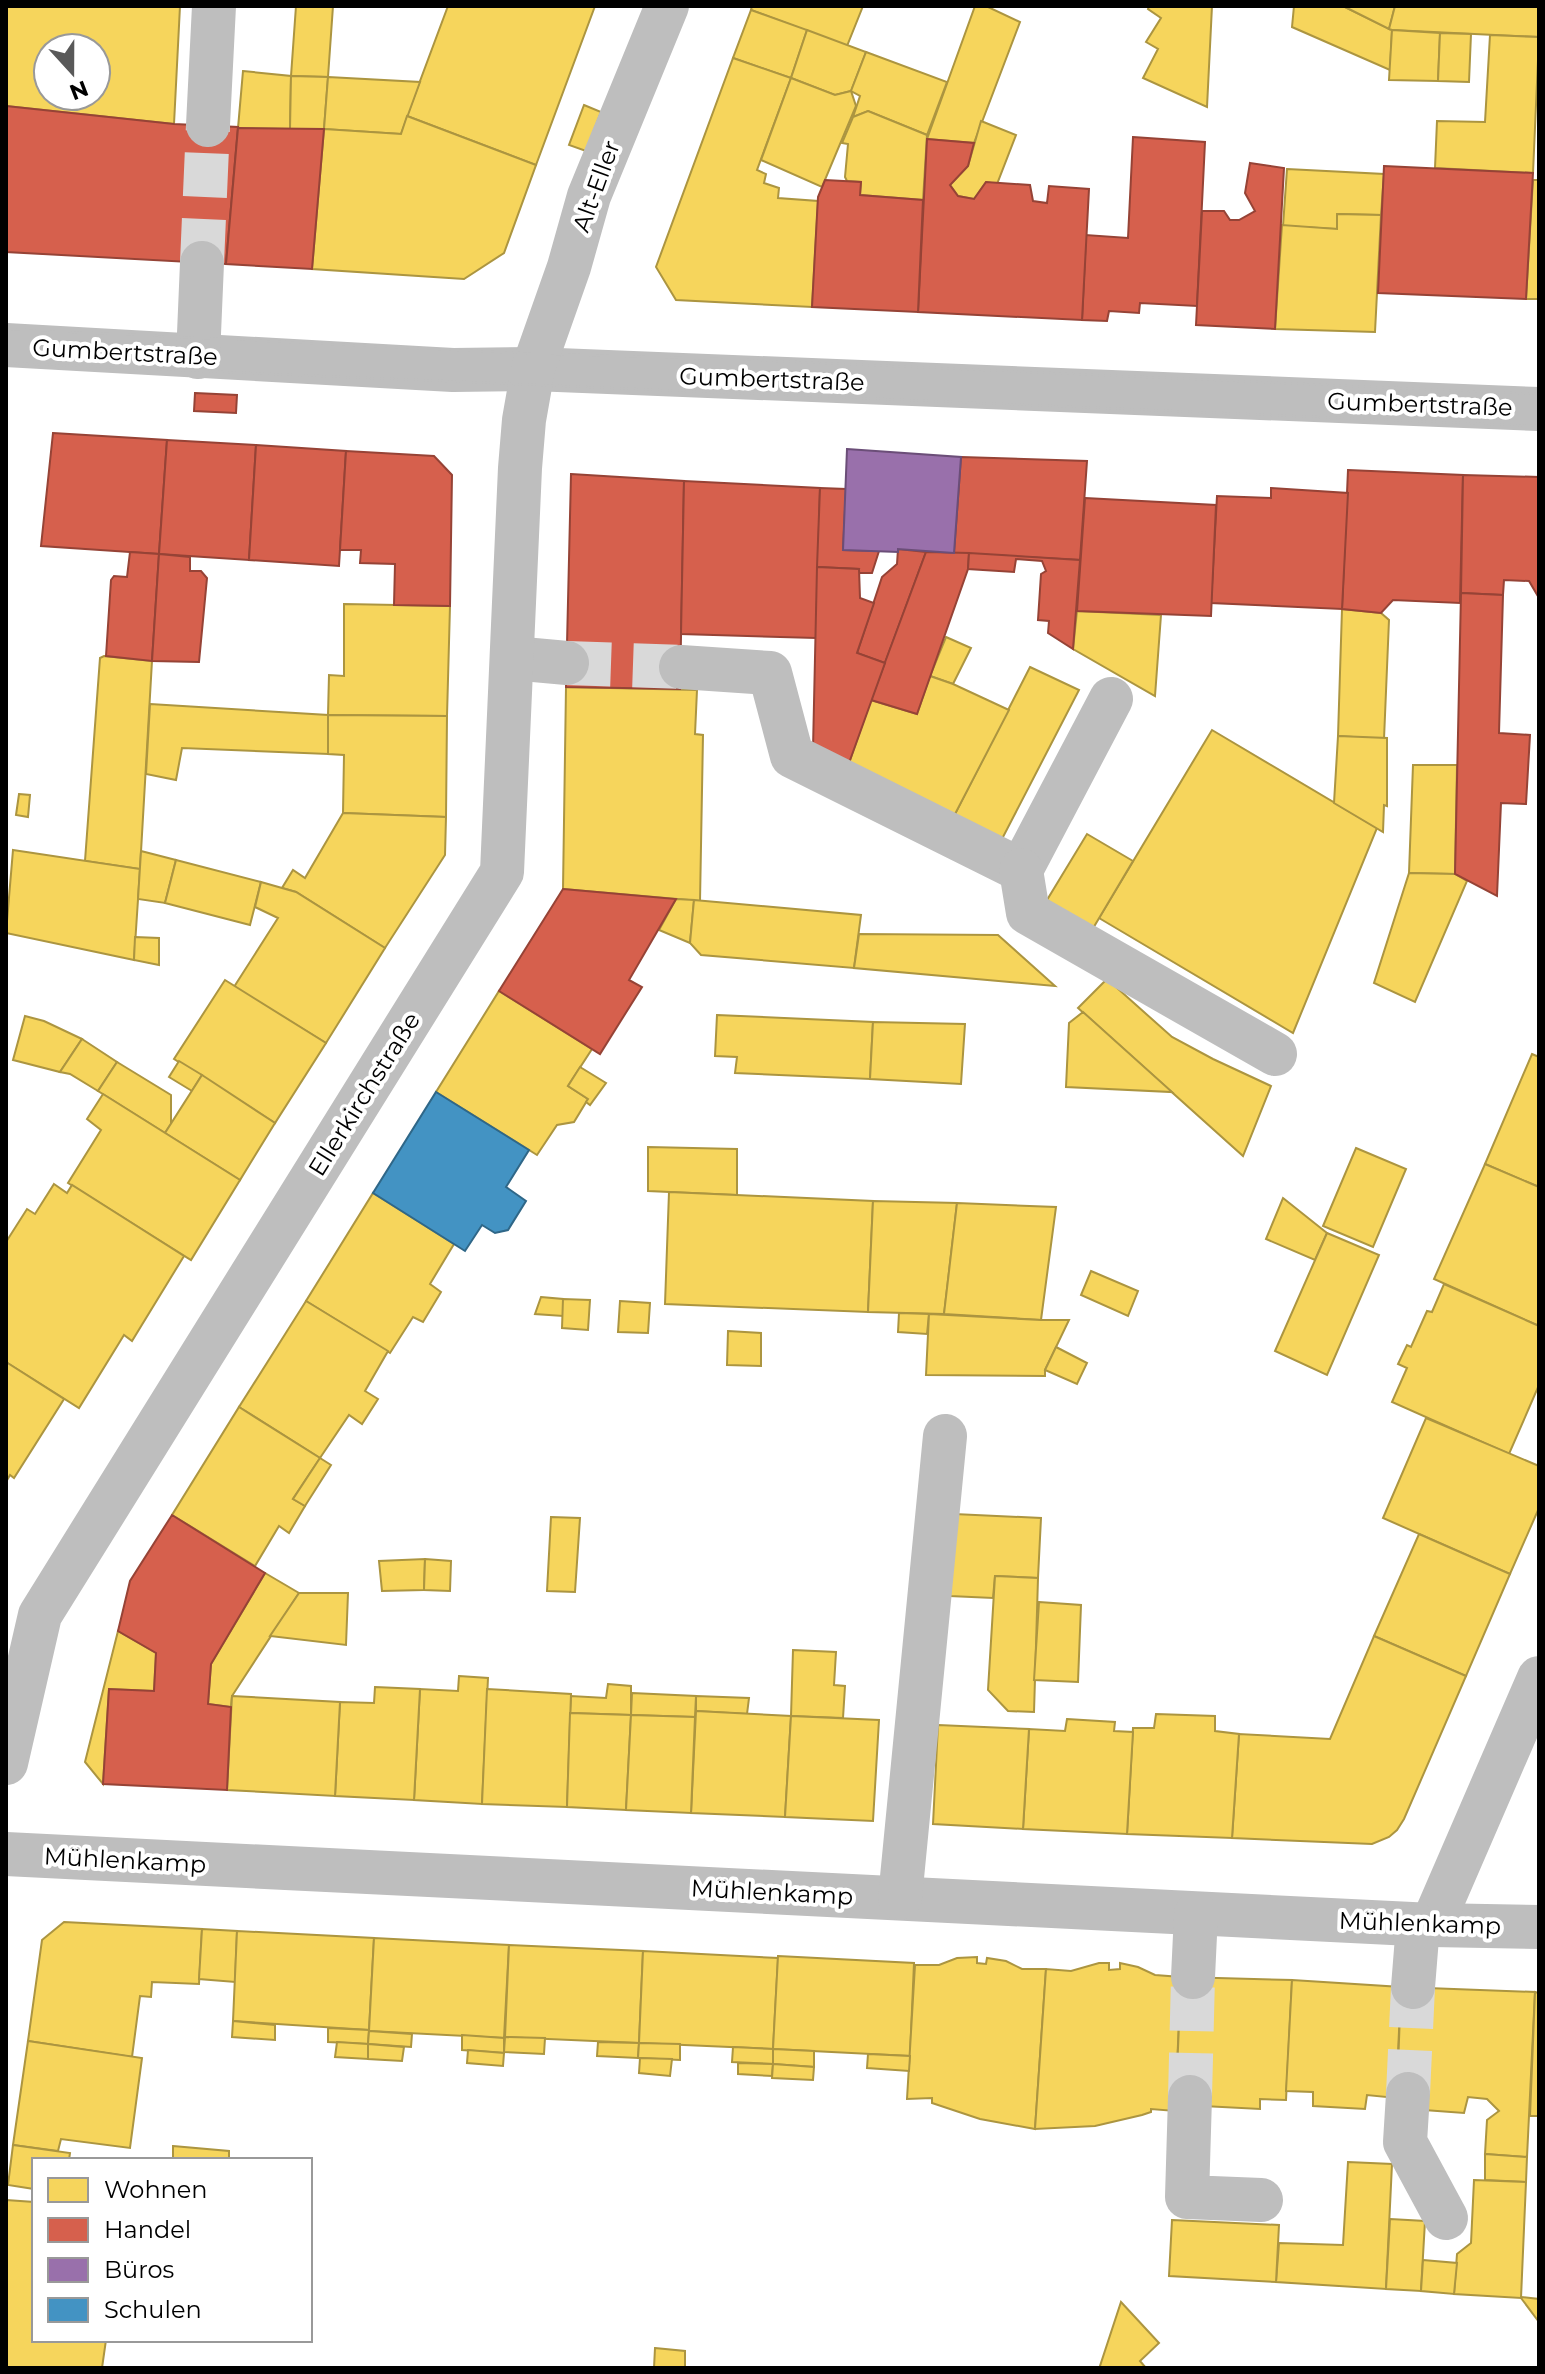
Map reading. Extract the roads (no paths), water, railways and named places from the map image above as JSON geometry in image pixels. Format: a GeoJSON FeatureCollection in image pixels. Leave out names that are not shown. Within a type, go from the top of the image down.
{"type":"FeatureCollection","features":[{"type":"Feature","properties":{"kind":"street"},"geometry":{"type":"LineString","coordinates":[[208,125],[214,6]]}},
{"type":"Feature","properties":{"kind":"street","name":"Alt-Eller"},"geometry":{"type":"LineString","coordinates":[[533,369],[569,267],[589,196],[667,6]]}},
{"type":"Feature","properties":{"kind":"street"},"geometry":{"type":"LineString","coordinates":[[198,357],[202,263]]}},
{"type":"Feature","properties":{"kind":"street","name":"Gumbertstraße"},"geometry":{"type":"LineString","coordinates":[[6,345],[453,370],[533,369],[1539,409]]}},
{"type":"Feature","properties":{"kind":"street","name":"Ellerkirchstraße"},"geometry":{"type":"LineString","coordinates":[[6,1763],[40,1615],[502,872],[520,468],[533,369]]}},
{"type":"Feature","properties":{"kind":"street"},"geometry":{"type":"LineString","coordinates":[[512,658],[567,663]]}},
{"type":"Feature","properties":{"kind":"street"},"geometry":{"type":"LineString","coordinates":[[681,667],[770,673],[792,756],[1021,870]]}},
{"type":"Feature","properties":{"kind":"street"},"geometry":{"type":"LineString","coordinates":[[1111,699],[1021,870],[1028,913],[1275,1054]]}},
{"type":"Feature","properties":{"kind":"street"},"geometry":{"type":"LineString","coordinates":[[900,1898],[945,1436]]}},
{"type":"Feature","properties":{"kind":"street"},"geometry":{"type":"LineString","coordinates":[[1413,1987],[1425,1925],[1539,1678]]}},
{"type":"Feature","properties":{"kind":"street","name":"Mühlenkamp"},"geometry":{"type":"LineString","coordinates":[[6,1854],[1425,1925],[1539,1927]]}},
{"type":"Feature","properties":{"kind":"street"},"geometry":{"type":"LineString","coordinates":[[1193,1977],[1196,1914]]}},
{"type":"Feature","properties":{"kind":"street"},"geometry":{"type":"LineString","coordinates":[[1408,2094],[1405,2142],[1446,2218]]}},
{"type":"Feature","properties":{"kind":"street"},"geometry":{"type":"LineString","coordinates":[[1190,2097],[1187,2197],[1261,2200]]}},
{"type":"Feature","properties":{"kind":"tunnel"},"geometry":{"type":"LineString","coordinates":[[202,263],[208,125]]}},
{"type":"Feature","properties":{"kind":"tunnel"},"geometry":{"type":"LineString","coordinates":[[567,663],[681,667]]}},
{"type":"Feature","properties":{"kind":"tunnel"},"geometry":{"type":"LineString","coordinates":[[1190,2097],[1193,1977]]}},
{"type":"Feature","properties":{"kind":"tunnel"},"geometry":{"type":"LineString","coordinates":[[1408,2094],[1413,1987]]}},
{"type":"Feature","properties":{"kind":"tram line"},"geometry":{"type":"LineString","coordinates":[[6,329],[1539,394]]}},
{"type":"Feature","properties":{"kind":"tram line"},"geometry":{"type":"LineString","coordinates":[[6,363],[1539,426]]}}]}
